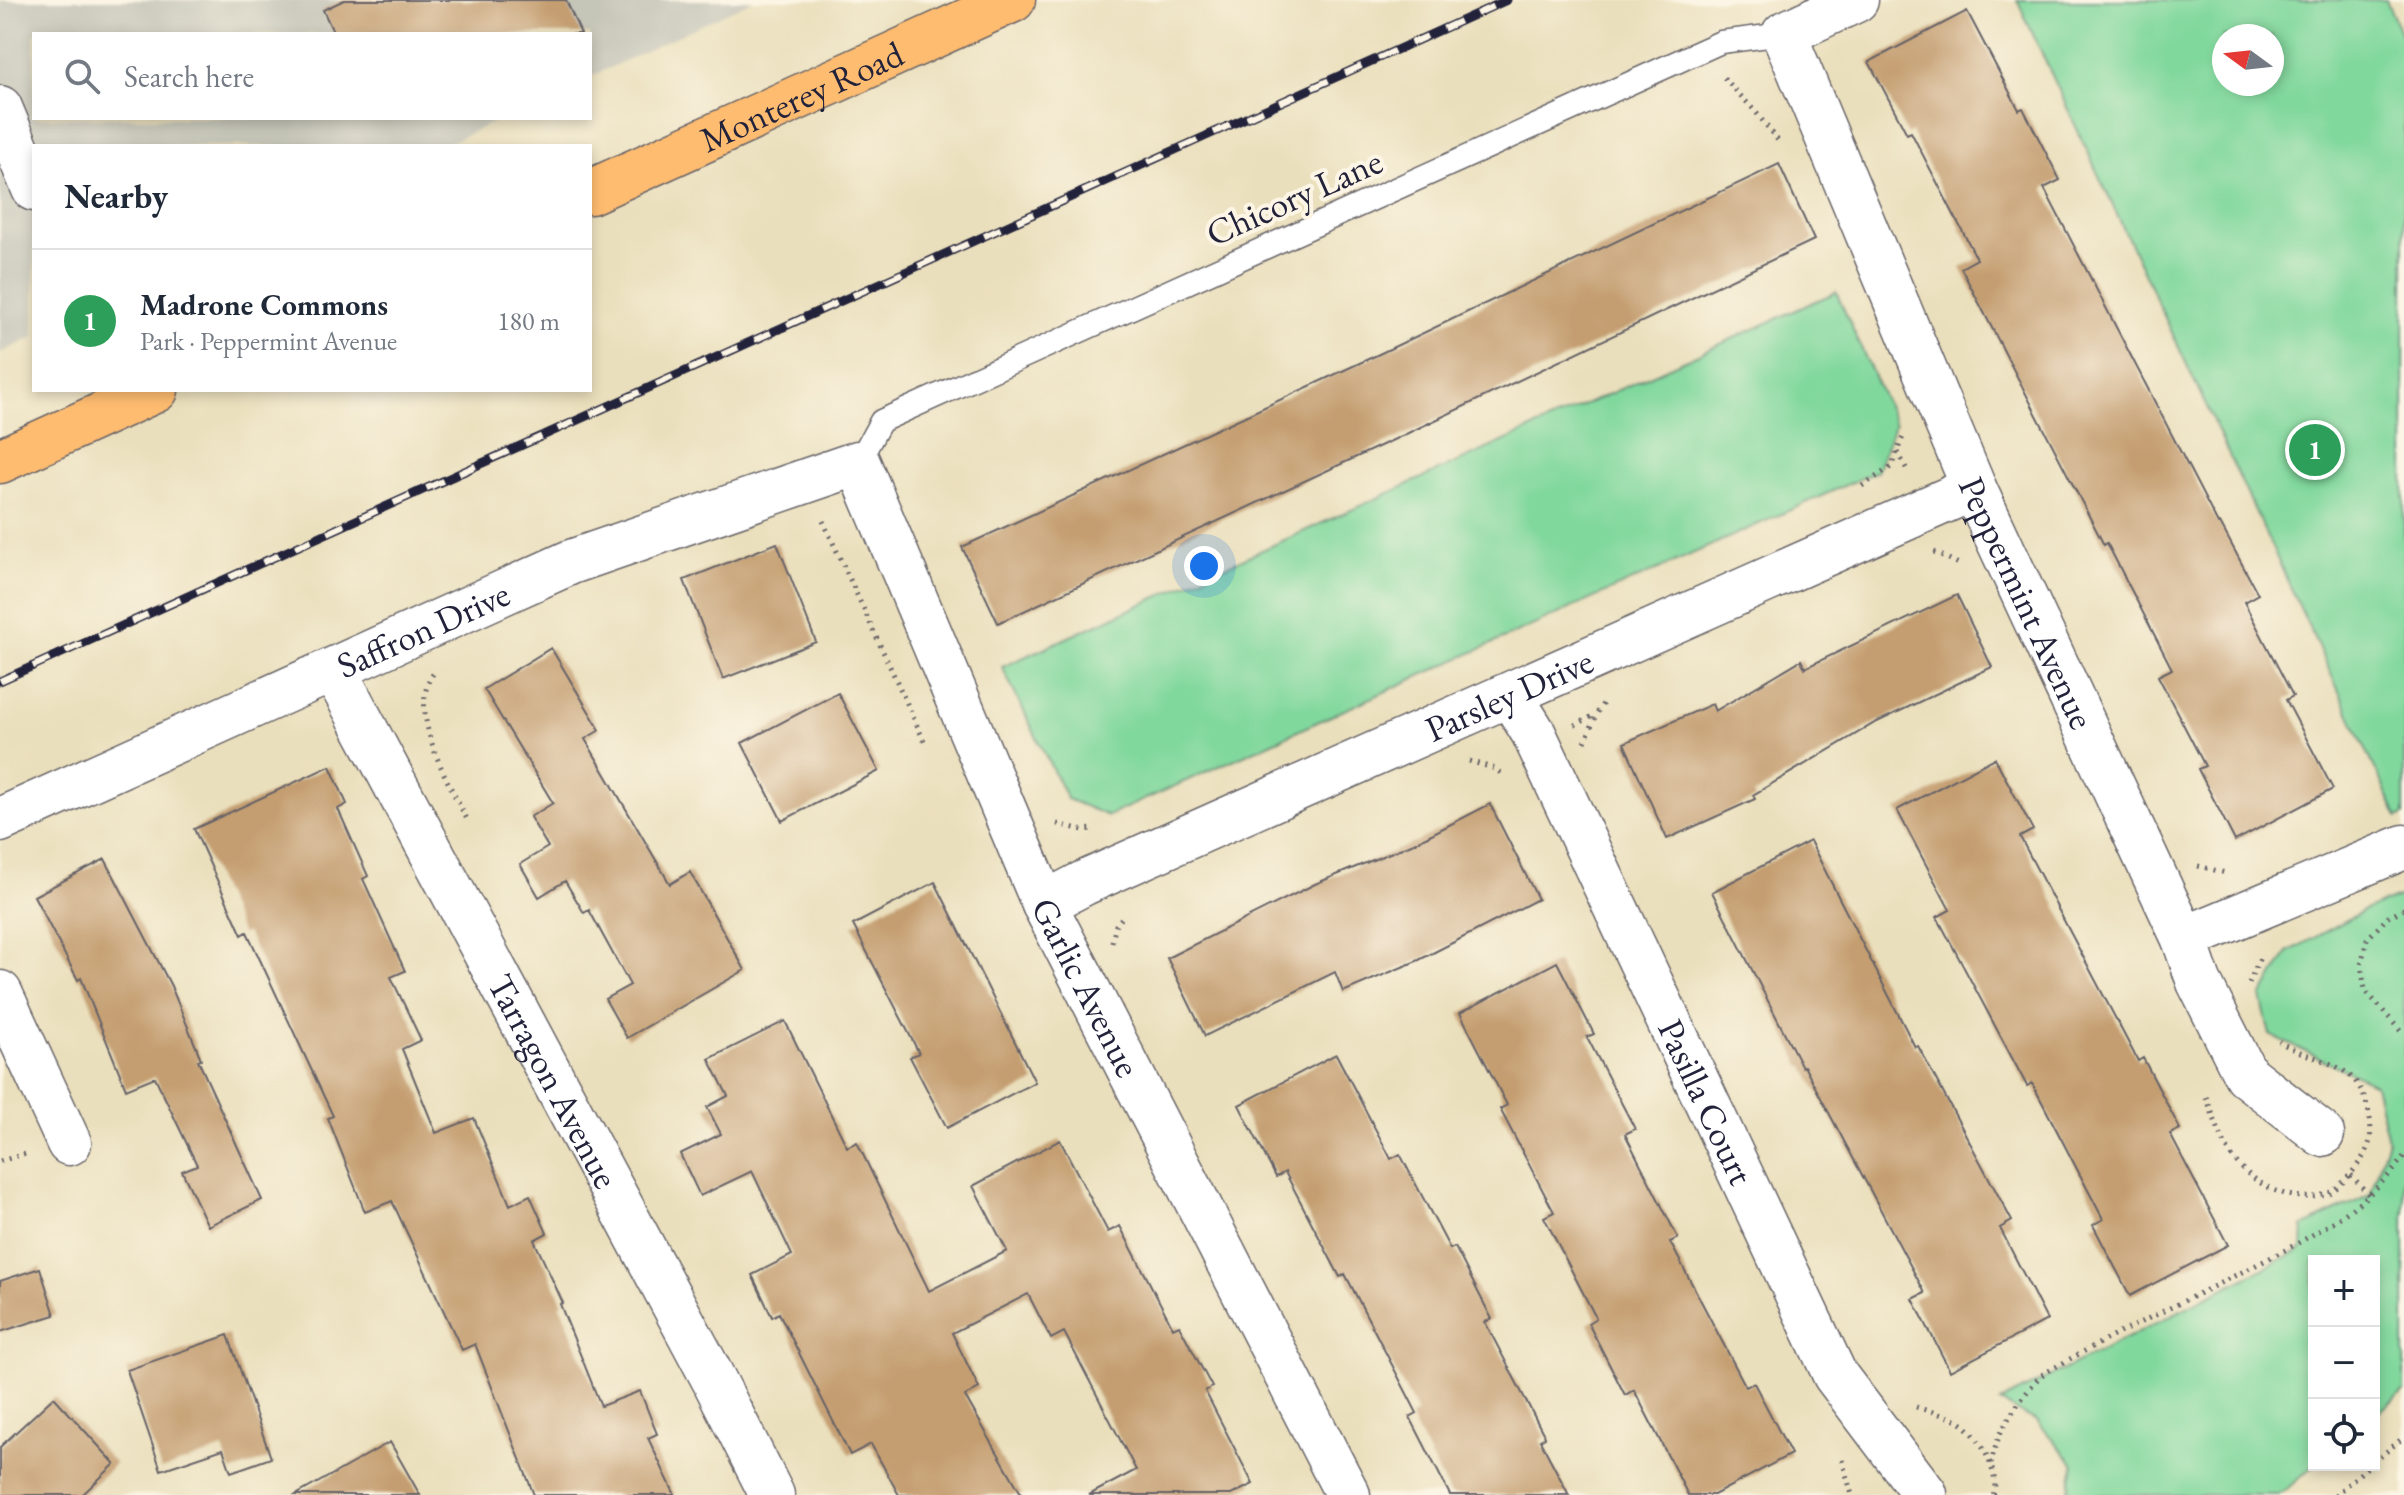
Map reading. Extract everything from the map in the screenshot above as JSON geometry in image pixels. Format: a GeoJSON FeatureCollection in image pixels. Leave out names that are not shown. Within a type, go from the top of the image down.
{"type":"FeatureCollection","features":[{"type":"Feature","properties":{"kind":"main road","name":"Monterey Road"},"geometry":{"type":"LineString","coordinates":[[592,191],[1013,0]]}},
{"type":"Feature","properties":{"kind":"main road"},"geometry":{"type":"LineString","coordinates":[[0,461],[133,395]]}},
{"type":"Feature","properties":{"kind":"street"},"geometry":{"type":"LineString","coordinates":[[1784,34],[1856,0]]}},
{"type":"Feature","properties":{"kind":"street","name":"Peppermint Avenue"},"geometry":{"type":"LineString","coordinates":[[1784,34],[1974,488],[2184,939],[2199,982],[2246,1075],[2322,1134]]}},
{"type":"Feature","properties":{"kind":"street"},"geometry":{"type":"LineString","coordinates":[[0,108],[32,184]]}},
{"type":"Feature","properties":{"kind":"street","name":"Saffron Drive"},"geometry":{"type":"LineString","coordinates":[[0,820],[571,562],[858,463]]}},
{"type":"Feature","properties":{"kind":"street","name":"Garlic Avenue"},"geometry":{"type":"LineString","coordinates":[[858,463],[1044,904],[1348,1495]]}},
{"type":"Feature","properties":{"kind":"street","name":"Parsley Drive"},"geometry":{"type":"LineString","coordinates":[[1044,904],[1084,883],[1974,488]]}},
{"type":"Feature","properties":{"kind":"street","name":"Tarragon Avenue"},"geometry":{"type":"LineString","coordinates":[[334,670],[715,1382],[772,1495]]}},
{"type":"Feature","properties":{"kind":"street","name":"Pasilla Court"},"geometry":{"type":"LineString","coordinates":[[1510,695],[1533,732],[1835,1375],[1925,1494]]}},
{"type":"Feature","properties":{"kind":"street"},"geometry":{"type":"LineString","coordinates":[[2184,939],[2404,847]]}},
{"type":"Feature","properties":{"kind":"street"},"geometry":{"type":"LineString","coordinates":[[0,993],[69,1143]]}},
{"type":"Feature","properties":{"kind":"lane","name":"Chicory Lane"},"geometry":{"type":"LineString","coordinates":[[858,463],[881,421],[1721,42],[1784,34]]}},
{"type":"Feature","properties":{"kind":"path"},"geometry":{"type":"LineString","coordinates":[[1723,78],[1779,140],[1785,155]]}},
{"type":"Feature","properties":{"kind":"path"},"geometry":{"type":"LineString","coordinates":[[1851,491],[1891,467],[1904,435],[1901,424]]}},
{"type":"Feature","properties":{"kind":"path"},"geometry":{"type":"LineString","coordinates":[[1933,551],[1960,564],[1967,574]]}},
{"type":"Feature","properties":{"kind":"path"},"geometry":{"type":"LineString","coordinates":[[437,668],[424,686],[426,727],[454,794],[476,836]]}},
{"type":"Feature","properties":{"kind":"path"},"geometry":{"type":"LineString","coordinates":[[1584,745],[1596,715],[1611,691]]}},
{"type":"Feature","properties":{"kind":"path"},"geometry":{"type":"LineString","coordinates":[[1464,759],[1496,769],[1506,779]]}},
{"type":"Feature","properties":{"kind":"path"},"geometry":{"type":"LineString","coordinates":[[1048,813],[1057,824],[1083,830],[1106,828]]}},
{"type":"Feature","properties":{"kind":"path"},"geometry":{"type":"LineString","coordinates":[[2192,859],[2199,868],[2229,874]]}},
{"type":"Feature","properties":{"kind":"path"},"geometry":{"type":"LineString","coordinates":[[2404,909],[2388,917],[2367,939],[2361,965],[2365,990],[2404,1035]]}},
{"type":"Feature","properties":{"kind":"path"},"geometry":{"type":"LineString","coordinates":[[1111,946],[1116,925],[1125,913]]}},
{"type":"Feature","properties":{"kind":"path"},"geometry":{"type":"LineString","coordinates":[[2246,988],[2263,952]]}},
{"type":"Feature","properties":{"kind":"path"},"geometry":{"type":"LineString","coordinates":[[2201,1086],[2233,1158],[2261,1186],[2296,1197],[2327,1194],[2351,1174],[2369,1145],[2369,1112],[2358,1083],[2331,1063],[2292,1050],[2270,1035]]}},
{"type":"Feature","properties":{"kind":"path"},"geometry":{"type":"LineString","coordinates":[[1991,1468],[1994,1448],[2005,1426],[2018,1402],[2040,1376],[2314,1233],[2369,1195],[2393,1172],[2404,1156]]}},
{"type":"Feature","properties":{"kind":"path"},"geometry":{"type":"LineString","coordinates":[[2351,1174],[2369,1195]]}},
{"type":"Feature","properties":{"kind":"path"},"geometry":{"type":"LineString","coordinates":[[1908,1405],[1965,1425],[1985,1450],[1996,1488],[1993,1495]]}},
{"type":"Feature","properties":{"kind":"path"},"geometry":{"type":"LineString","coordinates":[[2380,1457],[2404,1437]]}},
{"type":"Feature","properties":{"kind":"path"},"geometry":{"type":"LineString","coordinates":[[1839,1449],[1852,1495]]}},
{"type":"Feature","properties":{"kind":"path"},"geometry":{"type":"LineString","coordinates":[[2335,1495],[2364,1471]]}},
{"type":"Feature","properties":{"kind":"shaded area"},"geometry":{"type":"Polygon","coordinates":[[[0,0],[754,0],[592,76],[592,32],[32,32],[32,120],[498,120],[446,144],[32,144],[32,338],[0,353],[0,0]]]}},
{"type":"Feature","properties":{"kind":"green space"},"geometry":{"type":"Polygon","coordinates":[[[2017,0],[2386,0],[2404,41],[2404,815],[2398,818],[2017,0]]]}},
{"type":"Feature","properties":{"kind":"green space"},"geometry":{"type":"Polygon","coordinates":[[[1836,292],[1895,423],[1877,471],[1108,816],[1067,799],[1002,667],[1836,292]]]}},
{"type":"Feature","properties":{"kind":"green space"},"geometry":{"type":"Polygon","coordinates":[[[2404,895],[2404,1391],[2380,1411],[2380,1255],[2308,1255],[2308,1471],[2279,1495],[2068,1495],[2074,1464],[2037,1421],[2000,1402],[2302,1249],[2303,1227],[2370,1195],[2388,1140],[2375,1084],[2270,1035],[2261,997],[2288,952],[2367,909],[2404,895]]]}},
{"type":"Feature","properties":{"kind":"building"},"geometry":{"type":"Polygon","coordinates":[[[344,0],[566,0],[580,32],[333,32],[323,10],[344,0]]]}},
{"type":"Feature","properties":{"kind":"building"},"geometry":{"type":"Polygon","coordinates":[[[1967,11],[2060,180],[2044,188],[2218,524],[2258,594],[2244,602],[2293,696],[2286,700],[2333,789],[2235,841],[2198,769],[2205,766],[2158,676],[2172,669],[2107,543],[2104,545],[1961,268],[1977,259],[1911,132],[1907,134],[1869,62],[1967,11]]]}},
{"type":"Feature","properties":{"kind":"building"},"geometry":{"type":"Polygon","coordinates":[[[1779,164],[1814,240],[998,623],[962,547],[1779,164]]]}},
{"type":"Feature","properties":{"kind":"building"},"geometry":{"type":"Polygon","coordinates":[[[777,543],[816,642],[723,679],[684,580],[777,543]]]}},
{"type":"Feature","properties":{"kind":"building"},"geometry":{"type":"Polygon","coordinates":[[[1957,595],[1992,667],[1873,724],[1753,795],[1755,799],[1667,839],[1624,743],[1712,704],[1715,711],[1801,660],[1805,668],[1957,595]]]}},
{"type":"Feature","properties":{"kind":"building"},"geometry":{"type":"Polygon","coordinates":[[[551,648],[600,730],[585,739],[670,884],[690,872],[745,970],[627,1038],[605,999],[630,985],[589,910],[584,913],[565,881],[539,897],[520,864],[548,847],[530,817],[553,803],[484,689],[551,648]]]}},
{"type":"Feature","properties":{"kind":"building"},"geometry":{"type":"Polygon","coordinates":[[[838,693],[879,771],[782,821],[742,743],[838,693]]]}},
{"type":"Feature","properties":{"kind":"building"},"geometry":{"type":"Polygon","coordinates":[[[1995,758],[2033,830],[2020,837],[2138,1061],[2143,1058],[2180,1129],[2170,1134],[2228,1245],[2130,1296],[2093,1225],[2103,1219],[2032,1083],[2027,1086],[1937,917],[1950,910],[1897,810],[1995,758]]]}},
{"type":"Feature","properties":{"kind":"building"},"geometry":{"type":"Polygon","coordinates":[[[330,766],[347,804],[338,809],[368,876],[363,879],[405,971],[391,977],[421,1040],[402,1049],[436,1133],[474,1118],[510,1205],[530,1195],[547,1233],[534,1240],[563,1303],[560,1304],[601,1406],[640,1391],[657,1434],[648,1438],[675,1495],[534,1495],[475,1344],[462,1350],[392,1201],[365,1212],[328,1118],[333,1116],[247,932],[242,935],[194,829],[330,766]]]}},
{"type":"Feature","properties":{"kind":"building"},"geometry":{"type":"Polygon","coordinates":[[[1490,804],[1538,899],[1419,960],[1343,992],[1335,972],[1205,1036],[1167,958],[1315,884],[1414,843],[1490,804]]]}},
{"type":"Feature","properties":{"kind":"building"},"geometry":{"type":"Polygon","coordinates":[[[1810,841],[1915,1047],[1918,1046],[2012,1221],[2000,1228],[2047,1320],[1950,1371],[1913,1299],[1925,1293],[1802,1067],[1712,892],[1810,841]]]}},
{"type":"Feature","properties":{"kind":"building"},"geometry":{"type":"Polygon","coordinates":[[[105,859],[171,986],[201,1059],[198,1060],[262,1200],[208,1226],[182,1171],[197,1165],[155,1077],[126,1089],[81,978],[78,980],[34,896],[105,859]]]}},
{"type":"Feature","properties":{"kind":"building"},"geometry":{"type":"Polygon","coordinates":[[[935,882],[1035,1082],[947,1128],[910,1057],[919,1053],[853,925],[935,882]]]}},
{"type":"Feature","properties":{"kind":"building"},"geometry":{"type":"Polygon","coordinates":[[[1557,962],[1594,1034],[1587,1037],[1635,1129],[1625,1134],[1678,1238],[1670,1242],[1746,1387],[1754,1383],[1791,1454],[1714,1495],[1688,1495],[1634,1390],[1625,1395],[1588,1323],[1596,1318],[1544,1217],[1554,1212],[1500,1109],[1507,1105],[1460,1013],[1557,962]]]}},
{"type":"Feature","properties":{"kind":"building"},"geometry":{"type":"Polygon","coordinates":[[[785,1021],[847,1147],[857,1142],[929,1291],[1007,1251],[973,1186],[1060,1140],[1108,1232],[1120,1226],[1173,1328],[1179,1325],[1212,1387],[1205,1391],[1253,1484],[1231,1495],[1089,1495],[1136,1470],[1064,1332],[1051,1339],[1028,1294],[952,1333],[979,1388],[965,1396],[1022,1495],[899,1495],[871,1444],[850,1455],[779,1313],[772,1317],[752,1275],[792,1255],[752,1171],[700,1196],[680,1154],[721,1134],[707,1107],[728,1096],[709,1059],[785,1021]]]}},
{"type":"Feature","properties":{"kind":"building"},"geometry":{"type":"Polygon","coordinates":[[[1336,1054],[1391,1159],[1400,1154],[1450,1249],[1455,1247],[1492,1319],[1485,1322],[1545,1437],[1540,1440],[1569,1495],[1450,1495],[1410,1417],[1417,1413],[1345,1274],[1340,1277],[1285,1172],[1276,1177],[1239,1105],[1336,1054]]]}},
{"type":"Feature","properties":{"kind":"building"},"geometry":{"type":"Polygon","coordinates":[[[40,1268],[55,1315],[0,1332],[0,1281],[40,1268]]]}},
{"type":"Feature","properties":{"kind":"building"},"geometry":{"type":"Polygon","coordinates":[[[228,1335],[271,1458],[231,1472],[223,1449],[161,1470],[127,1370],[228,1335]]]}},
{"type":"Feature","properties":{"kind":"building"},"geometry":{"type":"Polygon","coordinates":[[[54,1397],[115,1464],[82,1495],[0,1495],[0,1447],[54,1397]]]}},
{"type":"Feature","properties":{"kind":"building"},"geometry":{"type":"Polygon","coordinates":[[[390,1442],[420,1495],[296,1495],[390,1442]]]}},
{"type":"Feature","properties":{"kind":"railway"},"geometry":{"type":"LineString","coordinates":[[0,681],[1507,0]]}},
{"type":"Feature","properties":{"kind":"place","name":"Madrone Commons"},"geometry":{"type":"Point","coordinates":[2315,450]}}]}
